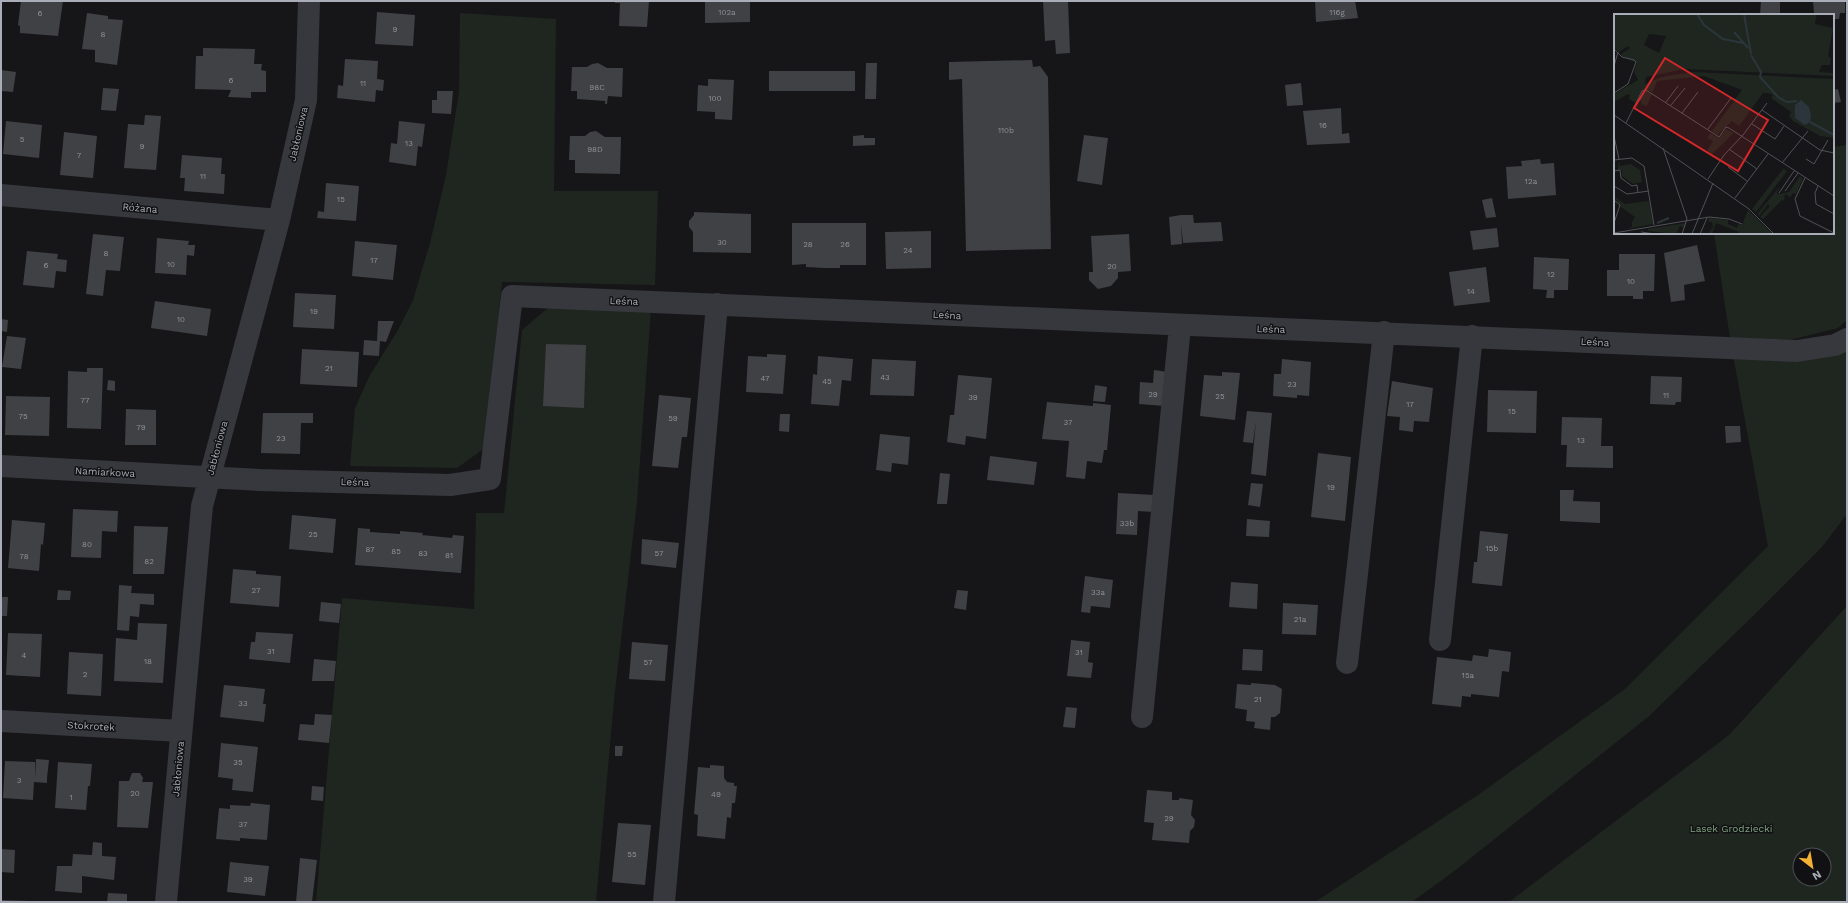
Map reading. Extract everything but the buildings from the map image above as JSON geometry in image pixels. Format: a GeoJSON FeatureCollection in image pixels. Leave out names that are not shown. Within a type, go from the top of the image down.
{"type":"FeatureCollection","features":[{"type":"Feature","properties":{"kind":"street","name":"Jabłoniowa"},"geometry":{"type":"LineString","coordinates":[[166,902],[202,506],[279,220],[306,100],[309,1]]}},
{"type":"Feature","properties":{"kind":"street","name":"Różana"},"geometry":{"type":"LineString","coordinates":[[1,195],[279,220]]}},
{"type":"Feature","properties":{"kind":"street","name":"Leśna"},"geometry":{"type":"LineString","coordinates":[[209,476],[233,479],[450,485],[490,479],[512,296],[717,304],[1180,326],[1384,332],[1797,350],[1836,345],[1847,339]]}},
{"type":"Feature","properties":{"kind":"street"},"geometry":{"type":"LineString","coordinates":[[664,902],[717,304]]}},
{"type":"Feature","properties":{"kind":"street"},"geometry":{"type":"LineString","coordinates":[[1142,717],[1180,326]]}},
{"type":"Feature","properties":{"kind":"street"},"geometry":{"type":"LineString","coordinates":[[1347,663],[1384,332]]}},
{"type":"Feature","properties":{"kind":"street"},"geometry":{"type":"LineString","coordinates":[[1440,640],[1472,336]]}},
{"type":"Feature","properties":{"kind":"street","name":"Namiarkowa"},"geometry":{"type":"LineString","coordinates":[[1,466],[209,476]]}},
{"type":"Feature","properties":{"kind":"street","name":"Stokrotek"},"geometry":{"type":"LineString","coordinates":[[1,721],[181,731]]}},
{"type":"Feature","properties":{"kind":"green space"},"geometry":{"type":"Polygon","coordinates":[[[460,13],[556,19],[554,191],[658,191],[655,285],[502,282],[485,448],[457,468],[350,466],[355,408],[370,375],[398,330],[413,300],[430,243],[446,175],[459,92],[460,13]]]}},
{"type":"Feature","properties":{"kind":"green space"},"geometry":{"type":"Polygon","coordinates":[[[1847,145],[1847,320],[1838,328],[1790,340],[1730,338],[1714,234],[1834,234],[1834,147],[1847,145]]]}},
{"type":"Feature","properties":{"kind":"green space"},"geometry":{"type":"Polygon","coordinates":[[[550,306],[651,309],[637,502],[614,700],[596,902],[316,902],[342,598],[474,609],[476,513],[504,513],[522,330],[550,306]]]}},
{"type":"Feature","properties":{"kind":"green space"},"geometry":{"type":"Polygon","coordinates":[[[1847,344],[1847,514],[1822,547],[1749,620],[1648,717],[1457,869],[1412,902],[1315,902],[1478,795],[1625,689],[1768,546],[1733,355],[1847,344]]]}},
{"type":"Feature","properties":{"kind":"green space","name":"Lasek Grodziecki"},"geometry":{"type":"Polygon","coordinates":[[[1847,606],[1847,902],[1509,902],[1729,735],[1847,606]]]}}]}
